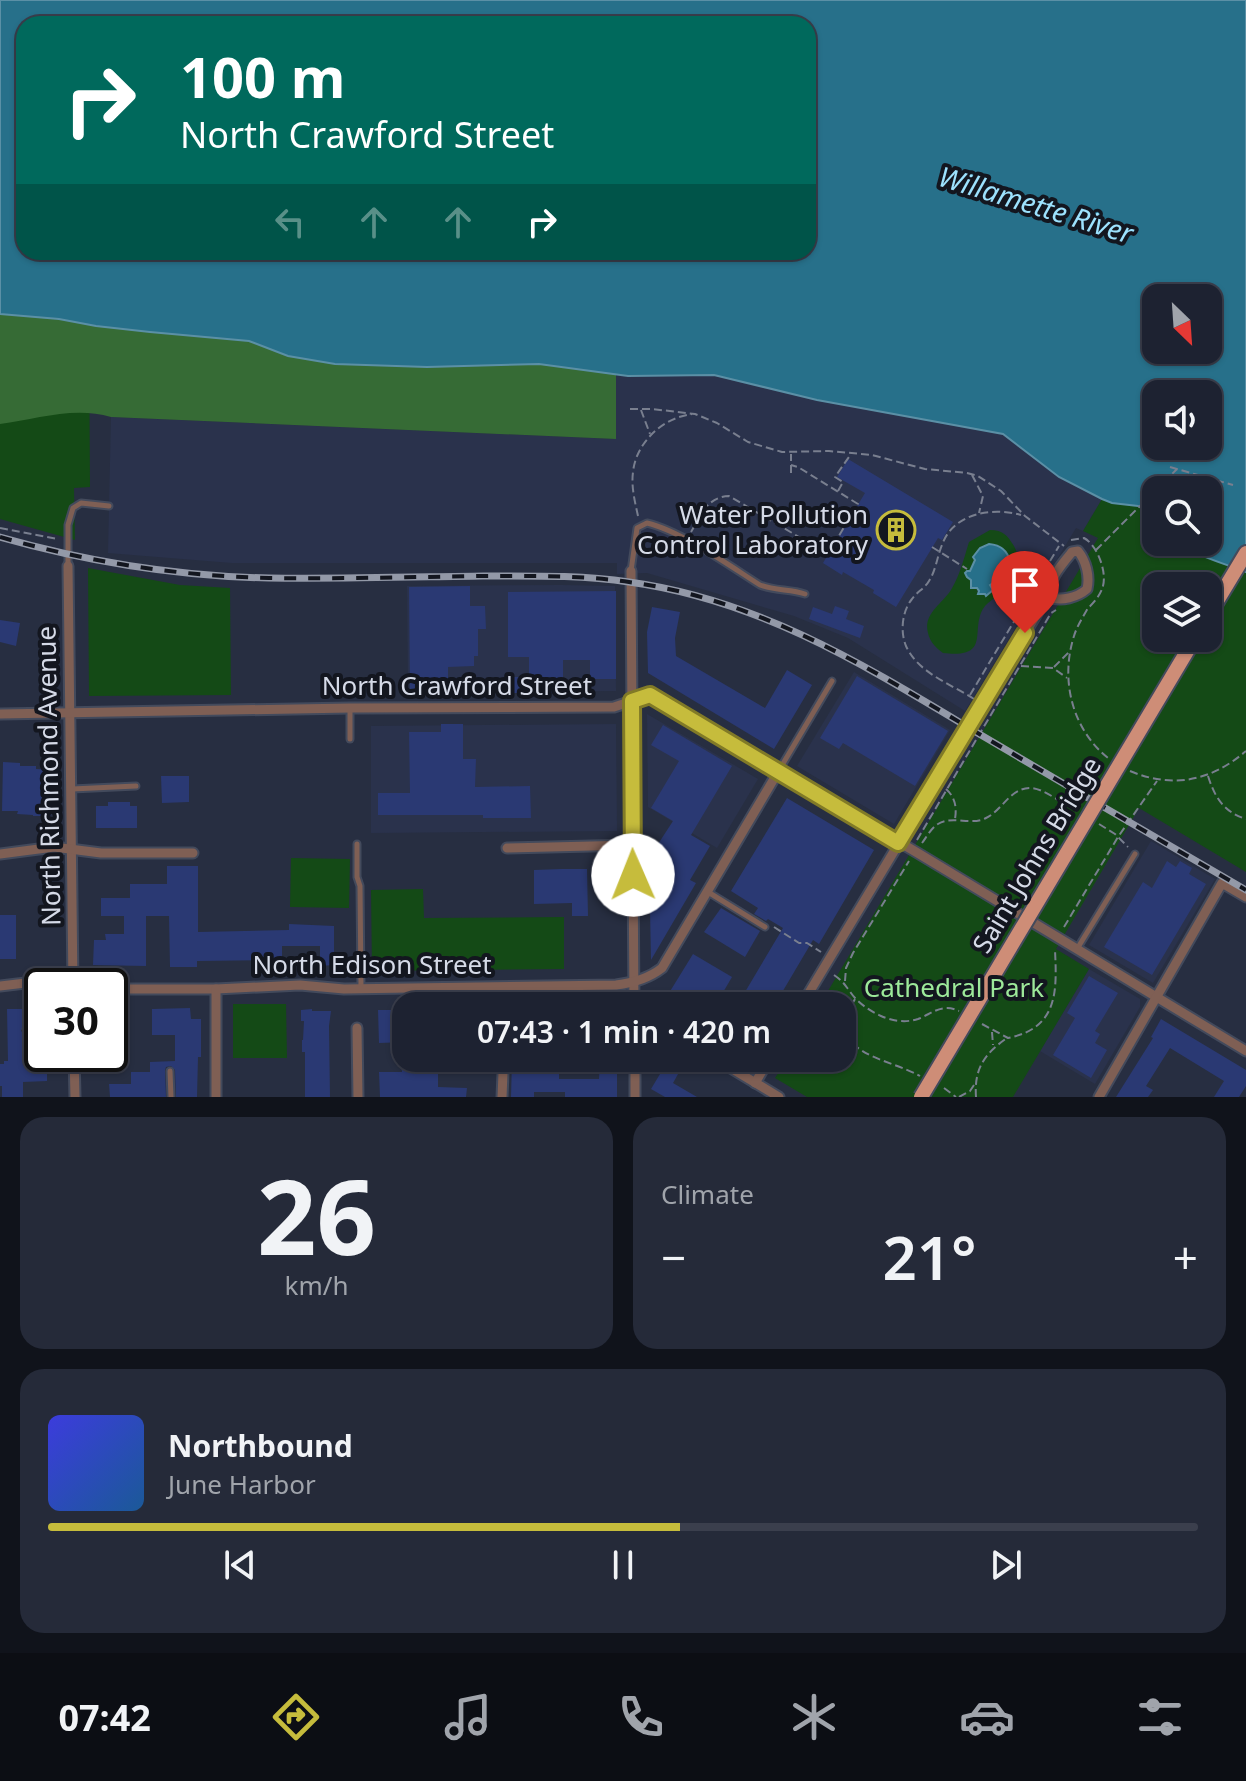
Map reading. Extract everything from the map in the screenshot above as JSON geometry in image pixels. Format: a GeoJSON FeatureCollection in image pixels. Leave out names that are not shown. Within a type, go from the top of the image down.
{"type":"FeatureCollection","features":[{"type":"Feature","properties":{"kind":"main road"},"geometry":{"type":"LineString","coordinates":[[1222,593],[1246,553]]}},
{"type":"Feature","properties":{"kind":"main road","name":"Saint Johns Bridge"},"geometry":{"type":"LineString","coordinates":[[921,1097],[1187,652]]}},
{"type":"Feature","properties":{"kind":"street"},"geometry":{"type":"LineString","coordinates":[[809,992],[1049,597],[1050,584],[1064,561],[1072,552],[1078,551],[1089,580],[1087,589],[1079,595],[1058,600],[1049,597]]}},
{"type":"Feature","properties":{"kind":"street","name":"North Richmond Avenue"},"geometry":{"type":"LineString","coordinates":[[68,566],[75,968]]}},
{"type":"Feature","properties":{"kind":"street"},"geometry":{"type":"LineString","coordinates":[[631,571],[634,992]]}},
{"type":"Feature","properties":{"kind":"street","name":"North Crawford Street"},"geometry":{"type":"LineString","coordinates":[[0,714],[614,707],[650,695],[1246,1051]]}},
{"type":"Feature","properties":{"kind":"street"},"geometry":{"type":"LineString","coordinates":[[634,982],[662,968],[778,772]]}},
{"type":"Feature","properties":{"kind":"street"},"geometry":{"type":"LineString","coordinates":[[507,848],[633,845]]}},
{"type":"Feature","properties":{"kind":"street"},"geometry":{"type":"LineString","coordinates":[[0,854],[54,847],[101,853],[193,853]]}},
{"type":"Feature","properties":{"kind":"street"},"geometry":{"type":"LineString","coordinates":[[1099,1097],[1222,883],[1246,897]]}},
{"type":"Feature","properties":{"kind":"street","name":"North Edison Street"},"geometry":{"type":"LineString","coordinates":[[128,989],[300,985],[344,989],[616,985],[634,982]]}},
{"type":"Feature","properties":{"kind":"street"},"geometry":{"type":"LineString","coordinates":[[0,986],[24,983]]}},
{"type":"Feature","properties":{"kind":"street"},"geometry":{"type":"LineString","coordinates":[[216,989],[216,1097]]}},
{"type":"Feature","properties":{"kind":"street"},"geometry":{"type":"LineString","coordinates":[[357,1028],[358,1097]]}},
{"type":"Feature","properties":{"kind":"street"},"geometry":{"type":"LineString","coordinates":[[74,1072],[75,1097]]}},
{"type":"Feature","properties":{"kind":"street"},"geometry":{"type":"LineString","coordinates":[[502,1097],[503,1072]]}},
{"type":"Feature","properties":{"kind":"street"},"geometry":{"type":"LineString","coordinates":[[635,1072],[635,1097]]}},
{"type":"Feature","properties":{"kind":"street"},"geometry":{"type":"LineString","coordinates":[[737,1072],[779,1097]]}},
{"type":"Feature","properties":{"kind":"street"},"geometry":{"type":"LineString","coordinates":[[755,1083],[762,1072]]}},
{"type":"Feature","properties":{"kind":"lane"},"geometry":{"type":"LineString","coordinates":[[68,566],[68,525],[73,508],[81,503],[109,506]]}},
{"type":"Feature","properties":{"kind":"lane"},"geometry":{"type":"LineString","coordinates":[[631,571],[636,533],[640,525],[647,523],[686,540],[760,585],[805,594]]}},
{"type":"Feature","properties":{"kind":"lane"},"geometry":{"type":"LineString","coordinates":[[778,772],[832,681]]}},
{"type":"Feature","properties":{"kind":"lane"},"geometry":{"type":"LineString","coordinates":[[350,708],[350,739]]}},
{"type":"Feature","properties":{"kind":"lane"},"geometry":{"type":"LineString","coordinates":[[72,789],[136,786]]}},
{"type":"Feature","properties":{"kind":"lane"},"geometry":{"type":"LineString","coordinates":[[357,844],[361,987]]}},
{"type":"Feature","properties":{"kind":"lane"},"geometry":{"type":"LineString","coordinates":[[1077,950],[1135,854]]}},
{"type":"Feature","properties":{"kind":"lane"},"geometry":{"type":"LineString","coordinates":[[707,892],[765,927]]}},
{"type":"Feature","properties":{"kind":"lane"},"geometry":{"type":"LineString","coordinates":[[170,1071],[171,1097]]}},
{"type":"Feature","properties":{"kind":"path"},"geometry":{"type":"LineString","coordinates":[[640,408],[651,435]]}},
{"type":"Feature","properties":{"kind":"path"},"geometry":{"type":"LineString","coordinates":[[630,409],[695,414],[759,446],[791,453],[829,451],[872,455],[925,469],[972,474],[1001,491],[1025,516],[1062,545],[970,696]]}},
{"type":"Feature","properties":{"kind":"path"},"geometry":{"type":"LineString","coordinates":[[640,525],[633,486],[638,453],[651,435],[674,418],[695,414]]}},
{"type":"Feature","properties":{"kind":"path"},"geometry":{"type":"LineString","coordinates":[[791,453],[791,473]]}},
{"type":"Feature","properties":{"kind":"path"},"geometry":{"type":"LineString","coordinates":[[838,491],[843,482],[835,477],[851,453]]}},
{"type":"Feature","properties":{"kind":"path"},"geometry":{"type":"LineString","coordinates":[[686,540],[708,504],[718,497],[729,496],[828,554],[858,504],[791,465]]}},
{"type":"Feature","properties":{"kind":"path"},"geometry":{"type":"LineString","coordinates":[[1170,467],[1233,485]]}},
{"type":"Feature","properties":{"kind":"path"},"geometry":{"type":"LineString","coordinates":[[1097,549],[1177,469]]}},
{"type":"Feature","properties":{"kind":"path"},"geometry":{"type":"LineString","coordinates":[[972,474],[983,496],[979,513]]}},
{"type":"Feature","properties":{"kind":"path"},"geometry":{"type":"LineString","coordinates":[[982,704],[921,666],[912,657],[904,639],[907,606],[930,579],[942,553],[942,544],[952,530],[979,513],[1000,511],[1025,516]]}},
{"type":"Feature","properties":{"kind":"path"},"geometry":{"type":"LineString","coordinates":[[0,528],[68,540]]}},
{"type":"Feature","properties":{"kind":"path"},"geometry":{"type":"LineString","coordinates":[[932,547],[967,569]]}},
{"type":"Feature","properties":{"kind":"path"},"geometry":{"type":"LineString","coordinates":[[1088,608],[1075,632],[1067,679],[1071,701],[1083,728],[1095,746],[1112,761]]}},
{"type":"Feature","properties":{"kind":"path"},"geometry":{"type":"LineString","coordinates":[[1054,610],[917,839],[924,843],[934,827],[944,822],[985,819],[1016,792],[1025,789],[1037,789],[1076,811]]}},
{"type":"Feature","properties":{"kind":"path"},"geometry":{"type":"LineString","coordinates":[[1053,668],[1070,650]]}},
{"type":"Feature","properties":{"kind":"path"},"geometry":{"type":"LineString","coordinates":[[1008,660],[1020,666],[1053,668],[1067,679]]}},
{"type":"Feature","properties":{"kind":"path"},"geometry":{"type":"LineString","coordinates":[[1124,769],[1158,780],[1179,781],[1207,775],[1228,765],[1246,751]]}},
{"type":"Feature","properties":{"kind":"path"},"geometry":{"type":"LineString","coordinates":[[1207,775],[1221,805],[1246,819]]}},
{"type":"Feature","properties":{"kind":"path"},"geometry":{"type":"LineString","coordinates":[[1062,930],[1118,837],[1158,780]]}},
{"type":"Feature","properties":{"kind":"path"},"geometry":{"type":"LineString","coordinates":[[946,789],[954,800],[955,820]]}},
{"type":"Feature","properties":{"kind":"path"},"geometry":{"type":"LineString","coordinates":[[1088,818],[1118,837],[1135,854]]}},
{"type":"Feature","properties":{"kind":"path"},"geometry":{"type":"LineString","coordinates":[[845,983],[846,968],[853,953],[909,861]]}},
{"type":"Feature","properties":{"kind":"path"},"geometry":{"type":"LineString","coordinates":[[976,1097],[976,1074],[993,1048],[1008,1038],[1036,1027],[1049,1012],[1056,985],[1055,950]]}},
{"type":"Feature","properties":{"kind":"path"},"geometry":{"type":"LineString","coordinates":[[824,968],[845,983],[851,992]]}},
{"type":"Feature","properties":{"kind":"path"},"geometry":{"type":"LineString","coordinates":[[856,1000],[877,1014],[893,1020],[914,1020],[943,1007],[965,1015]]}},
{"type":"Feature","properties":{"kind":"path"},"geometry":{"type":"LineString","coordinates":[[975,1020],[1008,1038]]}},
{"type":"Feature","properties":{"kind":"path"},"geometry":{"type":"LineString","coordinates":[[992,1030],[993,1048]]}},
{"type":"Feature","properties":{"kind":"path"},"geometry":{"type":"LineString","coordinates":[[856,1046],[871,1056],[923,1077]]}},
{"type":"Feature","properties":{"kind":"path"},"geometry":{"type":"LineString","coordinates":[[945,1089],[957,1097],[970,1091],[975,1084]]}},
{"type":"Feature","properties":{"kind":"shaded area"},"geometry":{"type":"Polygon","coordinates":[[[616,374],[714,375],[817,400],[1003,434],[1059,477],[1102,499],[1083,531],[1076,528],[965,711],[848,638],[794,616],[647,573],[617,574],[617,563],[232,563],[108,553],[111,417],[616,439],[616,374]]]}},
{"type":"Feature","properties":{"kind":"shaded area"},"geometry":{"type":"Polygon","coordinates":[[[407,586],[615,586],[616,691],[408,693],[407,586]]]}},
{"type":"Feature","properties":{"kind":"shaded area"},"geometry":{"type":"Polygon","coordinates":[[[854,672],[950,730],[894,824],[797,766],[854,672]]]}},
{"type":"Feature","properties":{"kind":"shaded area"},"geometry":{"type":"Polygon","coordinates":[[[647,714],[758,779],[717,848],[648,807],[647,714]]]}},
{"type":"Feature","properties":{"kind":"shaded area"},"geometry":{"type":"Polygon","coordinates":[[[616,724],[617,831],[371,833],[371,726],[616,724]]]}},
{"type":"Feature","properties":{"kind":"shaded area"},"geometry":{"type":"Polygon","coordinates":[[[1151,841],[1215,879],[1153,983],[1089,945],[1151,841]]]}},
{"type":"Feature","properties":{"kind":"shaded area"},"geometry":{"type":"Polygon","coordinates":[[[1089,969],[1140,999],[1140,1007],[1095,1084],[1040,1051],[1089,969]]]}},
{"type":"Feature","properties":{"kind":"green space"},"geometry":{"type":"Polygon","coordinates":[[[0,314],[89,329],[90,487],[74,488],[75,540],[0,519],[0,314]]]}},
{"type":"Feature","properties":{"kind":"green space"},"geometry":{"type":"Polygon","coordinates":[[[0,314],[249,341],[288,356],[335,364],[427,367],[539,364],[616,374],[616,439],[111,417],[83,413],[56,414],[0,424],[0,314]]]}},
{"type":"Feature","properties":{"kind":"green space","name":"Cathedral Park"},"geometry":{"type":"Polygon","coordinates":[[[1102,499],[1131,505],[1142,509],[1142,556],[1204,556],[1246,572],[1246,872],[1139,808],[1056,949],[1089,969],[1013,1097],[807,1097],[775,1078],[779,1072],[856,1072],[856,992],[827,992],[1098,538],[1083,531],[1102,499]]]}},
{"type":"Feature","properties":{"kind":"green space"},"geometry":{"type":"Polygon","coordinates":[[[990,530],[1004,534],[1016,551],[1019,573],[1011,587],[985,606],[980,615],[974,647],[959,654],[943,653],[930,639],[928,620],[954,584],[969,542],[990,530]],[[989,544],[980,548],[973,557],[975,560],[967,577],[971,580],[970,584],[977,588],[978,594],[986,596],[993,589],[990,585],[998,580],[1004,550],[989,544]]]}},
{"type":"Feature","properties":{"kind":"green space"},"geometry":{"type":"Polygon","coordinates":[[[88,568],[180,585],[230,588],[231,695],[89,696],[88,568]]]}},
{"type":"Feature","properties":{"kind":"green space"},"geometry":{"type":"Polygon","coordinates":[[[291,858],[350,859],[349,908],[290,907],[291,858]]]}},
{"type":"Feature","properties":{"kind":"green space"},"geometry":{"type":"Polygon","coordinates":[[[423,889],[424,918],[564,917],[564,969],[372,971],[371,890],[423,889]]]}},
{"type":"Feature","properties":{"kind":"green space"},"geometry":{"type":"Polygon","coordinates":[[[233,1004],[286,1004],[287,1058],[233,1058],[233,1004]]]}},
{"type":"Feature","properties":{"kind":"water","name":"Willamette River"},"geometry":{"type":"Polygon","coordinates":[[[0,0],[1246,0],[1246,572],[1204,556],[1222,556],[1222,476],[1142,476],[1142,508],[1112,503],[1059,477],[1003,434],[817,400],[714,375],[628,376],[539,364],[427,367],[335,364],[288,356],[249,341],[0,314],[0,0]]]}},
{"type":"Feature","properties":{"kind":"water"},"geometry":{"type":"Polygon","coordinates":[[[989,544],[1003,549],[1010,562],[1006,575],[990,585],[993,590],[986,596],[978,594],[977,588],[971,588],[971,580],[965,573],[970,571],[975,560],[973,557],[980,548],[989,544]]]}},
{"type":"Feature","properties":{"kind":"building","name":"Water Pollution Control Laboratory"},"geometry":{"type":"Polygon","coordinates":[[[848,459],[953,522],[942,540],[938,538],[896,607],[873,593],[874,590],[823,563],[865,493],[837,477],[848,459]]]}},
{"type":"Feature","properties":{"kind":"building"},"geometry":{"type":"Polygon","coordinates":[[[470,586],[470,606],[485,606],[486,629],[478,629],[478,656],[474,656],[474,666],[448,667],[448,692],[410,692],[409,587],[470,586]]]}},
{"type":"Feature","properties":{"kind":"building"},"geometry":{"type":"Polygon","coordinates":[[[616,591],[616,679],[590,679],[590,660],[563,660],[563,693],[509,693],[509,677],[529,677],[529,657],[508,657],[508,592],[616,591]]]}},
{"type":"Feature","properties":{"kind":"building"},"geometry":{"type":"Polygon","coordinates":[[[835,606],[849,611],[846,619],[864,626],[860,638],[809,619],[813,607],[832,614],[835,606]]]}},
{"type":"Feature","properties":{"kind":"building"},"geometry":{"type":"Polygon","coordinates":[[[652,607],[680,612],[675,638],[676,656],[765,708],[787,670],[812,685],[774,749],[648,673],[647,632],[652,607]]]}},
{"type":"Feature","properties":{"kind":"building"},"geometry":{"type":"Polygon","coordinates":[[[0,620],[20,623],[16,646],[0,642],[0,620]]]}},
{"type":"Feature","properties":{"kind":"building"},"geometry":{"type":"Polygon","coordinates":[[[857,676],[948,731],[915,786],[843,743],[839,749],[820,738],[857,676]]]}},
{"type":"Feature","properties":{"kind":"building"},"geometry":{"type":"Polygon","coordinates":[[[441,724],[463,724],[463,759],[476,759],[475,787],[530,786],[531,818],[378,815],[378,793],[410,793],[409,732],[441,732],[441,724]]]}},
{"type":"Feature","properties":{"kind":"building"},"geometry":{"type":"Polygon","coordinates":[[[663,725],[732,766],[691,835],[710,846],[690,880],[696,883],[651,960],[649,858],[673,821],[651,808],[679,761],[651,745],[663,725]]]}},
{"type":"Feature","properties":{"kind":"building"},"geometry":{"type":"Polygon","coordinates":[[[3,762],[52,770],[51,816],[2,811],[3,762]]]}},
{"type":"Feature","properties":{"kind":"building"},"geometry":{"type":"Polygon","coordinates":[[[161,776],[189,776],[189,802],[162,803],[161,776]]]}},
{"type":"Feature","properties":{"kind":"building"},"geometry":{"type":"Polygon","coordinates":[[[787,798],[874,850],[819,944],[813,940],[782,992],[745,992],[783,928],[754,914],[758,908],[731,891],[787,798]]]}},
{"type":"Feature","properties":{"kind":"building"},"geometry":{"type":"Polygon","coordinates":[[[108,802],[130,802],[130,806],[137,806],[137,828],[96,828],[96,806],[108,806],[108,802]]]}},
{"type":"Feature","properties":{"kind":"building"},"geometry":{"type":"Polygon","coordinates":[[[1167,861],[1176,867],[1180,861],[1192,868],[1189,874],[1206,884],[1152,975],[1104,947],[1143,882],[1152,888],[1167,861]]]}},
{"type":"Feature","properties":{"kind":"building"},"geometry":{"type":"Polygon","coordinates":[[[167,866],[198,866],[198,932],[289,930],[289,924],[334,926],[334,965],[320,966],[320,946],[282,946],[282,960],[197,961],[197,967],[170,967],[169,916],[146,916],[146,966],[93,965],[94,940],[106,940],[105,934],[124,934],[124,916],[101,916],[101,898],[130,898],[130,884],[167,884],[167,866]]]}},
{"type":"Feature","properties":{"kind":"building"},"geometry":{"type":"Polygon","coordinates":[[[587,869],[588,916],[572,916],[572,903],[534,904],[534,870],[587,869]]]}},
{"type":"Feature","properties":{"kind":"building"},"geometry":{"type":"Polygon","coordinates":[[[721,908],[760,931],[745,957],[704,932],[721,908]]]}},
{"type":"Feature","properties":{"kind":"building"},"geometry":{"type":"Polygon","coordinates":[[[0,915],[16,915],[16,959],[0,959],[0,915]]]}},
{"type":"Feature","properties":{"kind":"building"},"geometry":{"type":"Polygon","coordinates":[[[693,954],[732,977],[723,992],[670,992],[693,954]]]}},
{"type":"Feature","properties":{"kind":"building"},"geometry":{"type":"Polygon","coordinates":[[[1089,976],[1118,993],[1095,1031],[1100,1034],[1095,1043],[1107,1050],[1091,1078],[1053,1055],[1075,1018],[1067,1013],[1089,976]]]}},
{"type":"Feature","properties":{"kind":"building"},"geometry":{"type":"Polygon","coordinates":[[[190,1008],[191,1019],[201,1019],[197,1097],[176,1097],[175,1070],[171,1066],[165,1070],[166,1097],[110,1097],[109,1084],[131,1084],[131,1072],[150,1072],[150,1062],[175,1061],[175,1035],[152,1035],[152,1009],[190,1008]]]}},
{"type":"Feature","properties":{"kind":"building"},"geometry":{"type":"Polygon","coordinates":[[[7,1009],[24,1009],[21,1031],[24,1033],[24,1072],[47,1072],[47,1081],[23,1082],[23,1097],[2,1097],[0,1064],[8,1061],[7,1009]]]}},
{"type":"Feature","properties":{"kind":"building"},"geometry":{"type":"Polygon","coordinates":[[[301,1010],[331,1011],[330,1097],[305,1097],[305,1052],[302,1052],[304,1021],[301,1021],[301,1010]]]}},
{"type":"Feature","properties":{"kind":"building"},"geometry":{"type":"Polygon","coordinates":[[[378,1010],[392,1010],[392,1043],[379,1043],[378,1010]]]}},
{"type":"Feature","properties":{"kind":"building"},"geometry":{"type":"Polygon","coordinates":[[[1161,1019],[1246,1070],[1246,1086],[1239,1097],[1214,1097],[1224,1081],[1170,1048],[1146,1086],[1153,1090],[1148,1097],[1116,1097],[1153,1038],[1161,1019]]]}},
{"type":"Feature","properties":{"kind":"building"},"geometry":{"type":"Polygon","coordinates":[[[379,1072],[438,1072],[438,1087],[467,1088],[466,1097],[380,1097],[379,1072]]]}},
{"type":"Feature","properties":{"kind":"building"},"geometry":{"type":"Polygon","coordinates":[[[512,1072],[559,1072],[559,1079],[599,1079],[599,1072],[617,1072],[617,1097],[565,1097],[565,1092],[534,1092],[534,1097],[511,1097],[512,1072]]]}},
{"type":"Feature","properties":{"kind":"building"},"geometry":{"type":"Polygon","coordinates":[[[661,1072],[679,1072],[673,1083],[697,1097],[665,1097],[651,1089],[661,1072]]]}},
{"type":"Feature","properties":{"kind":"railway"},"geometry":{"type":"LineString","coordinates":[[0,537],[66,554],[167,571],[296,578],[575,577],[629,582],[724,604],[813,640],[897,685],[1246,890]]}},
{"type":"Feature","properties":{"kind":"place","name":"Water Pollution Control Laboratory"},"geometry":{"type":"Point","coordinates":[896,530]}},
{"type":"Feature","properties":{"kind":"route"},"geometry":{"type":"LineString","coordinates":[[633,875],[632,701],[650,695],[898,843],[1025,633]]}}]}
